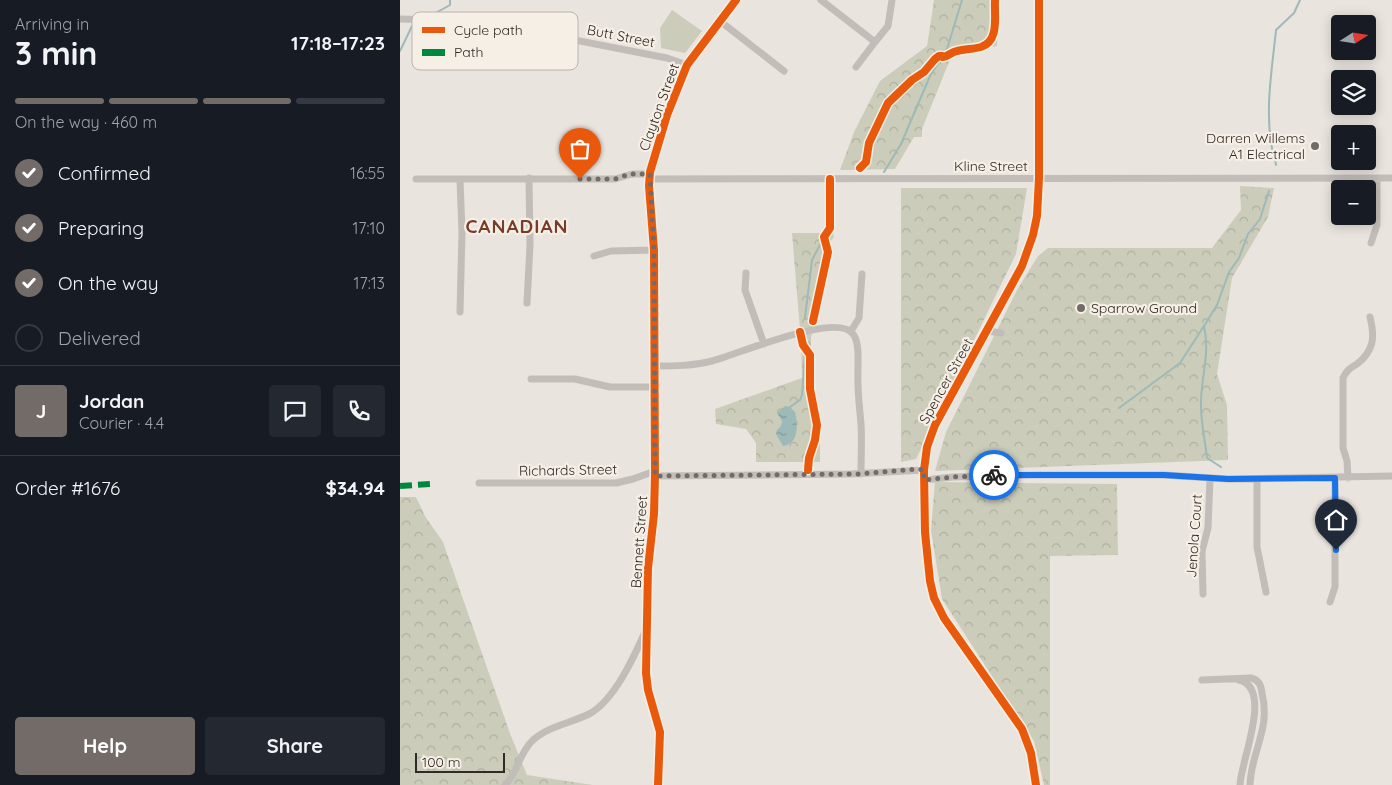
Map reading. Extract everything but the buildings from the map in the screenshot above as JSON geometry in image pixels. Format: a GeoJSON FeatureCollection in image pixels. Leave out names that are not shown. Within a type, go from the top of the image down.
{"type":"FeatureCollection","features":[{"type":"Feature","properties":{"kind":"street","name":"Clayton Street"},"geometry":{"type":"LineString","coordinates":[[650,176],[667,115],[687,65],[736,0]]}},
{"type":"Feature","properties":{"kind":"street"},"geometry":{"type":"LineString","coordinates":[[821,0],[875,42]]}},
{"type":"Feature","properties":{"kind":"street"},"geometry":{"type":"LineString","coordinates":[[856,67],[888,26],[892,0]]}},
{"type":"Feature","properties":{"kind":"street","name":"Spencer Street"},"geometry":{"type":"LineString","coordinates":[[1036,785],[1031,753],[1022,729],[944,618],[932,592],[926,550],[924,470],[927,447],[933,431],[988,331],[1030,248],[1037,216],[1039,178],[1038,0]]}},
{"type":"Feature","properties":{"kind":"street"},"geometry":{"type":"LineString","coordinates":[[720,20],[784,71]]}},
{"type":"Feature","properties":{"kind":"street","name":"Butt Street"},"geometry":{"type":"LineString","coordinates":[[578,40],[667,58],[687,65]]}},
{"type":"Feature","properties":{"kind":"street","name":"Kline Street"},"geometry":{"type":"LineString","coordinates":[[416,179],[615,179],[630,174],[650,176],[1392,178]]}},
{"type":"Feature","properties":{"kind":"street","name":"Bennett Street"},"geometry":{"type":"LineString","coordinates":[[650,176],[654,250],[655,474],[654,514],[648,568],[646,678],[660,732],[658,785]]}},
{"type":"Feature","properties":{"kind":"street"},"geometry":{"type":"LineString","coordinates":[[527,303],[530,245],[529,178]]}},
{"type":"Feature","properties":{"kind":"street"},"geometry":{"type":"LineString","coordinates":[[1371,244],[1377,225],[1377,178]]}},
{"type":"Feature","properties":{"kind":"street"},"geometry":{"type":"LineString","coordinates":[[460,180],[462,232],[460,312]]}},
{"type":"Feature","properties":{"kind":"street"},"geometry":{"type":"LineString","coordinates":[[594,256],[611,251],[654,250]]}},
{"type":"Feature","properties":{"kind":"street"},"geometry":{"type":"LineString","coordinates":[[746,273],[745,289],[764,344]]}},
{"type":"Feature","properties":{"kind":"street"},"geometry":{"type":"LineString","coordinates":[[851,332],[859,316],[862,274]]}},
{"type":"Feature","properties":{"kind":"street"},"geometry":{"type":"LineString","coordinates":[[1348,478],[1347,461],[1343,448],[1343,378],[1348,370],[1365,358],[1369,352],[1373,332],[1370,317]]}},
{"type":"Feature","properties":{"kind":"street"},"geometry":{"type":"LineString","coordinates":[[655,366],[695,365],[813,329],[842,328],[851,332],[855,336],[857,345],[861,424],[861,474]]}},
{"type":"Feature","properties":{"kind":"street"},"geometry":{"type":"LineString","coordinates":[[988,331],[1001,334]]}},
{"type":"Feature","properties":{"kind":"street"},"geometry":{"type":"LineString","coordinates":[[531,379],[575,379],[610,387],[655,387]]}},
{"type":"Feature","properties":{"kind":"street","name":"Richards Street"},"geometry":{"type":"LineString","coordinates":[[479,483],[619,482],[655,474],[861,474],[924,470]]}},
{"type":"Feature","properties":{"kind":"street"},"geometry":{"type":"LineString","coordinates":[[924,480],[953,477],[1033,475],[1164,475],[1210,479],[1392,476]]}},
{"type":"Feature","properties":{"kind":"street"},"geometry":{"type":"LineString","coordinates":[[1330,602],[1336,587],[1335,478]]}},
{"type":"Feature","properties":{"kind":"street","name":"Jenola Court"},"geometry":{"type":"LineString","coordinates":[[1203,594],[1202,552],[1208,528],[1210,479]]}},
{"type":"Feature","properties":{"kind":"street"},"geometry":{"type":"LineString","coordinates":[[1257,479],[1256,547],[1266,592]]}},
{"type":"Feature","properties":{"kind":"street"},"geometry":{"type":"LineString","coordinates":[[504,785],[517,769],[524,751],[535,739],[547,731],[589,714],[607,698],[626,671],[647,627]]}},
{"type":"Feature","properties":{"kind":"street"},"geometry":{"type":"LineString","coordinates":[[1202,680],[1252,678],[1257,680],[1261,688],[1265,705],[1264,728],[1251,772],[1250,785]]}},
{"type":"Feature","properties":{"kind":"street"},"geometry":{"type":"LineString","coordinates":[[1236,680],[1243,681],[1249,686],[1255,713],[1253,731],[1242,770],[1240,785]]}},
{"type":"Feature","properties":{"kind":"green space"},"geometry":{"type":"Polygon","coordinates":[[[934,0],[998,0],[997,46],[953,52],[922,129],[922,137],[914,137],[895,169],[840,170],[854,132],[880,81],[927,46],[934,0]]]}},
{"type":"Feature","properties":{"kind":"green space"},"geometry":{"type":"Polygon","coordinates":[[[672,10],[702,31],[685,53],[661,48],[660,28],[672,10]]]}},
{"type":"Feature","properties":{"kind":"green space"},"geometry":{"type":"Polygon","coordinates":[[[1240,186],[1274,188],[1268,217],[1232,278],[1217,374],[1227,405],[1228,460],[935,471],[946,432],[1017,290],[1038,256],[1048,248],[1212,248],[1241,210],[1240,186]]]}},
{"type":"Feature","properties":{"kind":"green space"},"geometry":{"type":"Polygon","coordinates":[[[828,188],[832,188],[834,237],[831,241],[824,285],[811,337],[811,390],[820,426],[820,462],[756,462],[756,443],[746,429],[716,424],[715,409],[802,378],[792,233],[823,233],[828,229],[828,188]]]}},
{"type":"Feature","properties":{"kind":"green space"},"geometry":{"type":"Polygon","coordinates":[[[901,188],[1027,188],[1016,254],[916,459],[901,462],[901,188]]]}},
{"type":"Feature","properties":{"kind":"green space"},"geometry":{"type":"Polygon","coordinates":[[[935,482],[1117,484],[1118,555],[1050,556],[1050,785],[1044,785],[1034,741],[942,599],[931,530],[935,482]]]}},
{"type":"Feature","properties":{"kind":"green space"},"geometry":{"type":"Polygon","coordinates":[[[400,497],[416,497],[425,516],[443,542],[511,736],[527,775],[593,785],[400,785],[400,497]]]}},
{"type":"Feature","properties":{"kind":"water"},"geometry":{"type":"Polygon","coordinates":[[[785,406],[790,407],[795,412],[797,428],[792,442],[783,446],[776,434],[782,421],[777,413],[785,406]]]}},
{"type":"Feature","properties":{"kind":"waterway"},"geometry":{"type":"LineString","coordinates":[[437,12],[450,5],[450,0]]}},
{"type":"Feature","properties":{"kind":"waterway"},"geometry":{"type":"LineString","coordinates":[[884,172],[901,144],[930,76],[947,49],[962,0]]}},
{"type":"Feature","properties":{"kind":"waterway"},"geometry":{"type":"LineString","coordinates":[[1273,153],[1270,138],[1269,107],[1276,30],[1294,13],[1300,0]]}},
{"type":"Feature","properties":{"kind":"waterway"},"geometry":{"type":"LineString","coordinates":[[400,51],[412,26]]}},
{"type":"Feature","properties":{"kind":"waterway"},"geometry":{"type":"LineString","coordinates":[[1275,159],[1276,165]]}},
{"type":"Feature","properties":{"kind":"waterway"},"geometry":{"type":"LineString","coordinates":[[1221,467],[1207,458],[1202,422],[1201,400],[1206,345],[1204,326],[1217,305],[1229,272],[1239,258],[1248,234],[1260,219],[1269,191]]}},
{"type":"Feature","properties":{"kind":"waterway"},"geometry":{"type":"LineString","coordinates":[[827,238],[831,234]]}},
{"type":"Feature","properties":{"kind":"waterway"},"geometry":{"type":"LineString","coordinates":[[805,318],[812,260],[821,243]]}},
{"type":"Feature","properties":{"kind":"waterway"},"geometry":{"type":"LineString","coordinates":[[1119,408],[1180,363],[1204,326]]}},
{"type":"Feature","properties":{"kind":"waterway"},"geometry":{"type":"LineString","coordinates":[[805,345],[806,337]]}},
{"type":"Feature","properties":{"kind":"waterway"},"geometry":{"type":"LineString","coordinates":[[790,407],[800,400],[802,395],[805,352]]}},
{"type":"Feature","properties":{"kind":"marked path"},"geometry":{"type":"LineString","coordinates":[[400,486],[430,484]]}},
{"type":"Feature","properties":{"kind":"cycle path"},"geometry":{"type":"LineString","coordinates":[[658,785],[660,732],[648,690],[646,673],[648,568],[654,514],[655,476],[654,250],[649,186],[650,172],[667,115],[687,65],[736,0]]}},
{"type":"Feature","properties":{"kind":"cycle path"},"geometry":{"type":"LineString","coordinates":[[943,57],[987,44],[994,33],[995,0]]}},
{"type":"Feature","properties":{"kind":"cycle path"},"geometry":{"type":"LineString","coordinates":[[1036,785],[1031,753],[1022,729],[944,618],[934,598],[930,581],[925,532],[924,470],[927,447],[935,425],[1022,266],[1033,235],[1037,216],[1039,178],[1039,0]]}},
{"type":"Feature","properties":{"kind":"cycle path"},"geometry":{"type":"LineString","coordinates":[[860,168],[866,162],[869,143],[888,103],[912,80],[924,72],[935,59],[942,56]]}},
{"type":"Feature","properties":{"kind":"cycle path"},"geometry":{"type":"LineString","coordinates":[[813,321],[828,252],[824,237],[830,228],[830,179]]}},
{"type":"Feature","properties":{"kind":"cycle path"},"geometry":{"type":"LineString","coordinates":[[800,332],[803,345],[810,355],[810,389],[817,425],[808,470]]}},
{"type":"Feature","properties":{"kind":"way so far"},"geometry":{"type":"LineString","coordinates":[[580,179],[615,179],[630,174],[650,174],[649,186],[654,229],[655,476],[857,474],[918,469],[924,470],[924,480],[994,475]]}},
{"type":"Feature","properties":{"kind":"place","name":"Darren Willems A1 Electrical"},"geometry":{"type":"Point","coordinates":[1315,146]}},
{"type":"Feature","properties":{"kind":"place","name":"Sparrow Ground"},"geometry":{"type":"Point","coordinates":[1081,308]}},
{"type":"Feature","properties":{"kind":"district","name":"CANADIAN"},"geometry":{"type":"Point","coordinates":[517,226]}},
{"type":"Feature","properties":{"kind":"route"},"geometry":{"type":"LineString","coordinates":[[994,475],[1164,475],[1210,479],[1335,478],[1336,550]]}}]}
